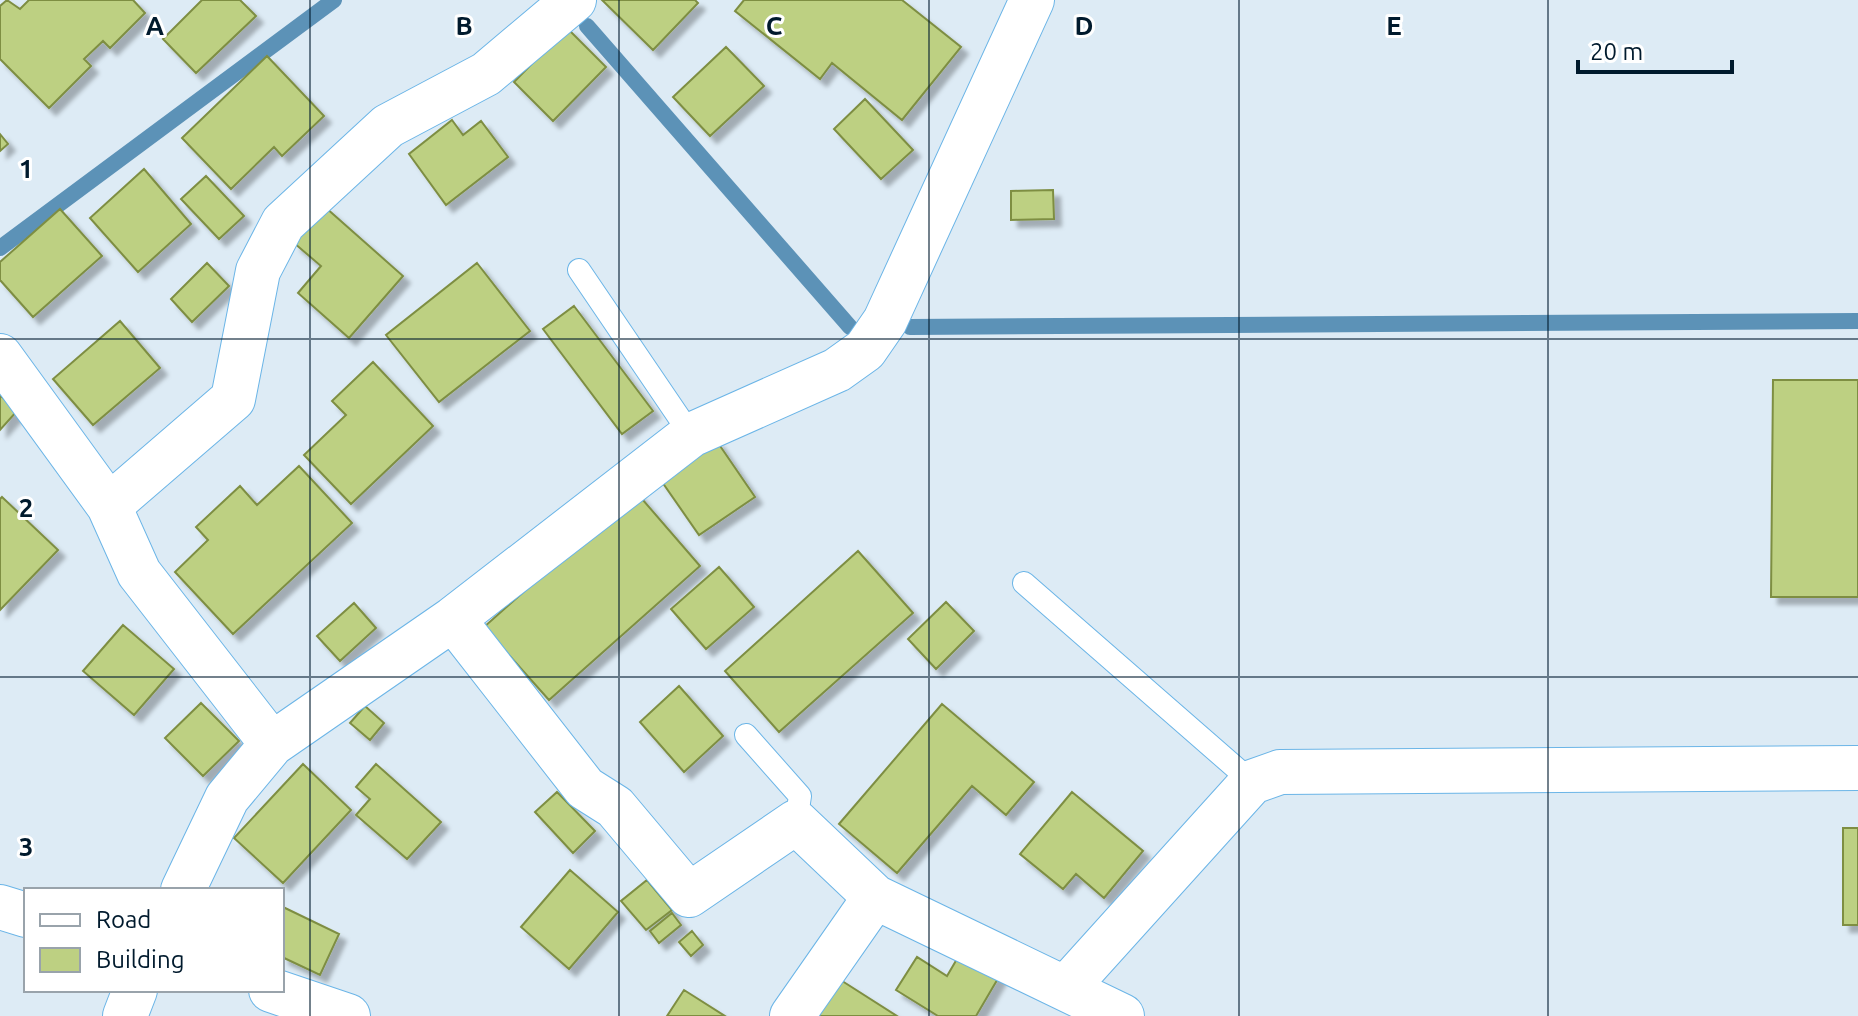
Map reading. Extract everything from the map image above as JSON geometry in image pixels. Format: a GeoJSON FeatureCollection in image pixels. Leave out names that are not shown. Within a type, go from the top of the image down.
{"type":"FeatureCollection","features":[{"type":"Feature","properties":{"kind":"street"},"geometry":{"type":"LineString","coordinates":[[109,506],[233,399],[258,271],[283,223],[388,126],[486,74],[574,0]]}},
{"type":"Feature","properties":{"kind":"street"},"geometry":{"type":"LineString","coordinates":[[184,888],[227,798],[272,744],[453,619],[691,435],[837,370],[865,350],[885,321],[1032,0]]}},
{"type":"Feature","properties":{"kind":"street"},"geometry":{"type":"LineString","coordinates":[[0,356],[109,506],[139,573],[272,744]]}},
{"type":"Feature","properties":{"kind":"street"},"geometry":{"type":"LineString","coordinates":[[453,619],[585,788],[615,807],[689,895],[796,822],[875,897],[1122,1016]]}},
{"type":"Feature","properties":{"kind":"street"},"geometry":{"type":"LineString","coordinates":[[1066,988],[1252,782],[1280,772],[1858,768]]}},
{"type":"Feature","properties":{"kind":"street"},"geometry":{"type":"LineString","coordinates":[[792,1016],[875,897]]}},
{"type":"Feature","properties":{"kind":"street"},"geometry":{"type":"LineString","coordinates":[[0,907],[24,914]]}},
{"type":"Feature","properties":{"kind":"street"},"geometry":{"type":"LineString","coordinates":[[125,1016],[134,992]]}},
{"type":"Feature","properties":{"kind":"street"},"geometry":{"type":"LineString","coordinates":[[277,992],[348,1016]]}},
{"type":"Feature","properties":{"kind":"lane"},"geometry":{"type":"LineString","coordinates":[[579,270],[691,435]]}},
{"type":"Feature","properties":{"kind":"lane"},"geometry":{"type":"LineString","coordinates":[[1024,583],[1252,782]]}},
{"type":"Feature","properties":{"kind":"lane"},"geometry":{"type":"LineString","coordinates":[[746,735],[800,796],[796,822]]}},
{"type":"Feature","properties":{"kind":"building"},"geometry":{"type":"Polygon","coordinates":[[[7,0],[20,9],[29,0],[133,0],[145,13],[110,48],[103,41],[84,59],[91,66],[49,108],[0,59],[0,6],[7,0]]]}},
{"type":"Feature","properties":{"kind":"building"},"geometry":{"type":"Polygon","coordinates":[[[202,0],[240,0],[256,16],[196,73],[163,39],[202,0]]]}},
{"type":"Feature","properties":{"kind":"building"},"geometry":{"type":"Polygon","coordinates":[[[602,0],[695,0],[698,3],[653,50],[602,0]]]}},
{"type":"Feature","properties":{"kind":"building"},"geometry":{"type":"Polygon","coordinates":[[[744,0],[902,0],[961,47],[902,120],[832,63],[820,79],[735,11],[744,0]]]}},
{"type":"Feature","properties":{"kind":"building"},"geometry":{"type":"Polygon","coordinates":[[[567,28],[606,67],[553,121],[514,82],[567,28]]]}},
{"type":"Feature","properties":{"kind":"building"},"geometry":{"type":"Polygon","coordinates":[[[726,47],[764,86],[710,136],[673,97],[726,47]]]}},
{"type":"Feature","properties":{"kind":"building"},"geometry":{"type":"Polygon","coordinates":[[[267,56],[324,116],[282,156],[274,147],[231,189],[182,138],[267,56]]]}},
{"type":"Feature","properties":{"kind":"building"},"geometry":{"type":"Polygon","coordinates":[[[865,99],[913,150],[881,179],[834,129],[865,99]]]}},
{"type":"Feature","properties":{"kind":"building"},"geometry":{"type":"Polygon","coordinates":[[[452,120],[463,135],[481,121],[508,157],[446,205],[409,154],[452,120]]]}},
{"type":"Feature","properties":{"kind":"building"},"geometry":{"type":"Polygon","coordinates":[[[0,134],[8,144],[0,151],[0,134]]]}},
{"type":"Feature","properties":{"kind":"building"},"geometry":{"type":"Polygon","coordinates":[[[144,169],[191,224],[138,272],[90,218],[144,169]]]}},
{"type":"Feature","properties":{"kind":"building"},"geometry":{"type":"Polygon","coordinates":[[[206,176],[244,216],[219,239],[181,199],[206,176]]]}},
{"type":"Feature","properties":{"kind":"building"},"geometry":{"type":"Polygon","coordinates":[[[1053,190],[1054,219],[1011,220],[1011,191],[1053,190]]]}},
{"type":"Feature","properties":{"kind":"building"},"geometry":{"type":"Polygon","coordinates":[[[325,207],[403,276],[349,338],[298,293],[321,266],[294,243],[325,207]]]}},
{"type":"Feature","properties":{"kind":"building"},"geometry":{"type":"Polygon","coordinates":[[[60,209],[102,256],[33,317],[0,280],[0,262],[60,209]]]}},
{"type":"Feature","properties":{"kind":"building"},"geometry":{"type":"Polygon","coordinates":[[[207,263],[229,286],[192,322],[171,299],[207,263]]]}},
{"type":"Feature","properties":{"kind":"building"},"geometry":{"type":"Polygon","coordinates":[[[477,263],[530,331],[439,402],[386,335],[477,263]]]}},
{"type":"Feature","properties":{"kind":"building"},"geometry":{"type":"Polygon","coordinates":[[[574,306],[653,411],[622,434],[543,329],[574,306]]]}},
{"type":"Feature","properties":{"kind":"building"},"geometry":{"type":"Polygon","coordinates":[[[120,321],[160,368],[93,425],[53,379],[120,321]]]}},
{"type":"Feature","properties":{"kind":"building"},"geometry":{"type":"Polygon","coordinates":[[[373,362],[433,426],[351,504],[304,455],[346,415],[332,401],[373,362]]]}},
{"type":"Feature","properties":{"kind":"building"},"geometry":{"type":"Polygon","coordinates":[[[1773,380],[1858,380],[1858,597],[1771,597],[1773,380]]]}},
{"type":"Feature","properties":{"kind":"building"},"geometry":{"type":"Polygon","coordinates":[[[0,395],[17,411],[0,430],[0,395]]]}},
{"type":"Feature","properties":{"kind":"building"},"geometry":{"type":"Polygon","coordinates":[[[716,440],[755,497],[699,535],[660,479],[716,440]]]}},
{"type":"Feature","properties":{"kind":"building"},"geometry":{"type":"Polygon","coordinates":[[[299,466],[352,523],[233,634],[175,572],[208,540],[196,527],[240,486],[257,505],[299,466]]]}},
{"type":"Feature","properties":{"kind":"building"},"geometry":{"type":"Polygon","coordinates":[[[636,492],[700,566],[549,700],[484,627],[636,492]]]}},
{"type":"Feature","properties":{"kind":"building"},"geometry":{"type":"Polygon","coordinates":[[[2,497],[58,550],[0,610],[0,499],[2,497]]]}},
{"type":"Feature","properties":{"kind":"building"},"geometry":{"type":"Polygon","coordinates":[[[858,551],[913,613],[779,732],[725,671],[858,551]]]}},
{"type":"Feature","properties":{"kind":"building"},"geometry":{"type":"Polygon","coordinates":[[[719,567],[754,607],[706,649],[671,609],[719,567]]]}},
{"type":"Feature","properties":{"kind":"building"},"geometry":{"type":"Polygon","coordinates":[[[946,602],[974,631],[936,669],[908,639],[946,602]]]}},
{"type":"Feature","properties":{"kind":"building"},"geometry":{"type":"Polygon","coordinates":[[[354,603],[376,628],[340,661],[317,636],[354,603]]]}},
{"type":"Feature","properties":{"kind":"building"},"geometry":{"type":"Polygon","coordinates":[[[123,625],[174,669],[134,715],[83,671],[123,625]]]}},
{"type":"Feature","properties":{"kind":"building"},"geometry":{"type":"Polygon","coordinates":[[[679,686],[723,736],[684,772],[640,722],[679,686]]]}},
{"type":"Feature","properties":{"kind":"building"},"geometry":{"type":"Polygon","coordinates":[[[201,703],[239,741],[203,776],[165,738],[201,703]]]}},
{"type":"Feature","properties":{"kind":"building"},"geometry":{"type":"Polygon","coordinates":[[[942,704],[1034,782],[1006,815],[972,786],[897,873],[839,824],[942,704]]]}},
{"type":"Feature","properties":{"kind":"building"},"geometry":{"type":"Polygon","coordinates":[[[365,706],[384,723],[370,740],[350,723],[365,706]]]}},
{"type":"Feature","properties":{"kind":"building"},"geometry":{"type":"Polygon","coordinates":[[[303,764],[351,810],[283,883],[234,838],[303,764]]]}},
{"type":"Feature","properties":{"kind":"building"},"geometry":{"type":"Polygon","coordinates":[[[376,764],[441,822],[407,859],[356,815],[370,799],[356,787],[376,764]]]}},
{"type":"Feature","properties":{"kind":"building"},"geometry":{"type":"Polygon","coordinates":[[[557,792],[595,831],[573,853],[535,812],[557,792]]]}},
{"type":"Feature","properties":{"kind":"building"},"geometry":{"type":"Polygon","coordinates":[[[1072,792],[1143,851],[1104,898],[1076,874],[1063,889],[1020,854],[1072,792]]]}},
{"type":"Feature","properties":{"kind":"building"},"geometry":{"type":"Polygon","coordinates":[[[1843,828],[1858,828],[1858,925],[1843,925],[1843,828]]]}},
{"type":"Feature","properties":{"kind":"building"},"geometry":{"type":"Polygon","coordinates":[[[570,870],[618,912],[569,969],[521,927],[570,870]]]}},
{"type":"Feature","properties":{"kind":"building"},"geometry":{"type":"Polygon","coordinates":[[[647,880],[672,910],[646,930],[621,901],[647,880]]]}},
{"type":"Feature","properties":{"kind":"building"},"geometry":{"type":"Polygon","coordinates":[[[284,907],[339,934],[320,975],[284,958],[284,907]]]}},
{"type":"Feature","properties":{"kind":"building"},"geometry":{"type":"Polygon","coordinates":[[[672,913],[681,925],[659,943],[650,931],[672,913]]]}},
{"type":"Feature","properties":{"kind":"building"},"geometry":{"type":"Polygon","coordinates":[[[692,931],[703,945],[691,956],[679,942],[692,931]]]}},
{"type":"Feature","properties":{"kind":"building"},"geometry":{"type":"Polygon","coordinates":[[[961,952],[1000,975],[976,1016],[938,1016],[896,990],[917,957],[947,976],[961,952]]]}},
{"type":"Feature","properties":{"kind":"building"},"geometry":{"type":"Polygon","coordinates":[[[839,979],[897,1016],[815,1016],[839,979]]]}},
{"type":"Feature","properties":{"kind":"building"},"geometry":{"type":"Polygon","coordinates":[[[684,990],[725,1016],[667,1016],[684,990]]]}},
{"type":"Feature","properties":{"kind":"waterway"},"geometry":{"type":"LineString","coordinates":[[0,248],[334,0]]}},
{"type":"Feature","properties":{"kind":"waterway"},"geometry":{"type":"LineString","coordinates":[[587,26],[850,327]]}},
{"type":"Feature","properties":{"kind":"waterway"},"geometry":{"type":"LineString","coordinates":[[910,327],[1858,321]]}}]}
